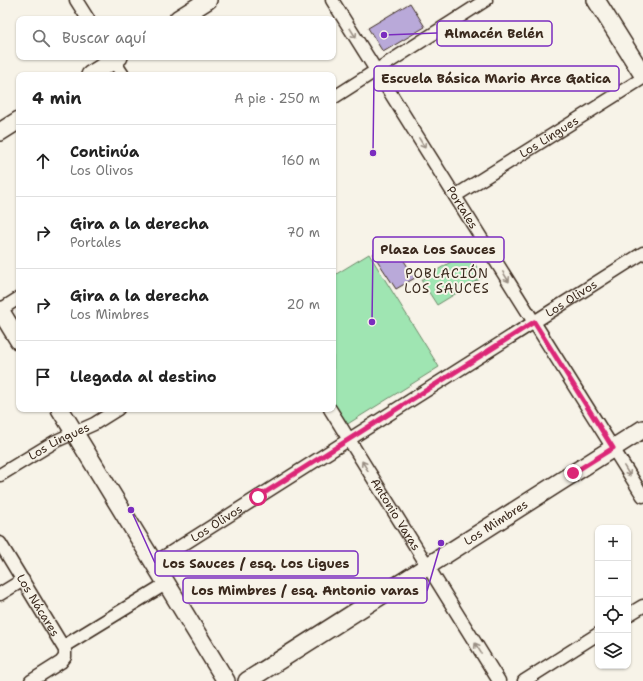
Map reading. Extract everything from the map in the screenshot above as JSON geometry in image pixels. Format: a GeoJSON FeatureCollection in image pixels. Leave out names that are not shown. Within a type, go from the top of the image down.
{"type":"FeatureCollection","features":[{"type":"Feature","properties":{"kind":"street"},"geometry":{"type":"LineString","coordinates":[[76,0],[86,16]]}},
{"type":"Feature","properties":{"kind":"street"},"geometry":{"type":"LineString","coordinates":[[183,16],[208,0]]}},
{"type":"Feature","properties":{"kind":"street","name":"Portales"},"geometry":{"type":"LineString","coordinates":[[332,0],[643,496]]}},
{"type":"Feature","properties":{"kind":"street"},"geometry":{"type":"LineString","coordinates":[[336,96],[486,0]]}},
{"type":"Feature","properties":{"kind":"street"},"geometry":{"type":"LineString","coordinates":[[596,0],[643,76]]}},
{"type":"Feature","properties":{"kind":"street"},"geometry":{"type":"LineString","coordinates":[[94,72],[111,60]]}},
{"type":"Feature","properties":{"kind":"street"},"geometry":{"type":"LineString","coordinates":[[115,60],[121,72]]}},
{"type":"Feature","properties":{"kind":"street","name":"Los Lingues"},"geometry":{"type":"LineString","coordinates":[[455,196],[643,76]]}},
{"type":"Feature","properties":{"kind":"street"},"geometry":{"type":"LineString","coordinates":[[0,132],[16,122]]}},
{"type":"Feature","properties":{"kind":"street","name":"Los Olivos"},"geometry":{"type":"LineString","coordinates":[[154,563],[643,253]]}},
{"type":"Feature","properties":{"kind":"street"},"geometry":{"type":"LineString","coordinates":[[16,300],[0,310],[16,336]]}},
{"type":"Feature","properties":{"kind":"street"},"geometry":{"type":"LineString","coordinates":[[62,412],[226,681]]}},
{"type":"Feature","properties":{"kind":"street","name":"Los Lingues"},"geometry":{"type":"LineString","coordinates":[[0,475],[56,441],[94,424],[113,412]]}},
{"type":"Feature","properties":{"kind":"street","name":"Antonio Varas"},"geometry":{"type":"LineString","coordinates":[[332,412],[499,681]]}},
{"type":"Feature","properties":{"kind":"street","name":"Los Mimbres"},"geometry":{"type":"LineString","coordinates":[[247,681],[643,429]]}},
{"type":"Feature","properties":{"kind":"street","name":"Los Nácares"},"geometry":{"type":"LineString","coordinates":[[0,543],[64,646]]}},
{"type":"Feature","properties":{"kind":"street"},"geometry":{"type":"LineString","coordinates":[[0,594],[23,580]]}},
{"type":"Feature","properties":{"kind":"street"},"geometry":{"type":"LineString","coordinates":[[30,681],[64,660],[66,653],[64,646],[167,583]]}},
{"type":"Feature","properties":{"kind":"street"},"geometry":{"type":"LineString","coordinates":[[631,613],[643,606]]}},
{"type":"Feature","properties":{"kind":"street"},"geometry":{"type":"LineString","coordinates":[[524,681],[595,636]]}},
{"type":"Feature","properties":{"kind":"green space"},"geometry":{"type":"Polygon","coordinates":[[[467,252],[483,277],[437,305],[421,280],[467,252]]]}},
{"type":"Feature","properties":{"kind":"green space"},"geometry":{"type":"Polygon","coordinates":[[[369,254],[439,367],[346,425],[336,410],[336,274],[369,254]]]}},
{"type":"Feature","properties":{"kind":"building"},"geometry":{"type":"Polygon","coordinates":[[[410,3],[425,27],[383,52],[368,28],[410,3]]]}},
{"type":"Feature","properties":{"kind":"building"},"geometry":{"type":"Polygon","coordinates":[[[392,242],[415,278],[396,289],[373,254],[392,242]]]}},
{"type":"Feature","properties":{"kind":"place","name":"Almacén Belén"},"geometry":{"type":"Point","coordinates":[384,35]}},
{"type":"Feature","properties":{"kind":"place","name":"Escuela Básica Mario Arce Gatica"},"geometry":{"type":"Point","coordinates":[373,153]}},
{"type":"Feature","properties":{"kind":"place","name":"Plaza Los Sauces"},"geometry":{"type":"Point","coordinates":[372,322]}},
{"type":"Feature","properties":{"kind":"place","name":"Los Sauces / esq. Los Ligues"},"geometry":{"type":"Point","coordinates":[131,510]}},
{"type":"Feature","properties":{"kind":"place","name":"Los Mimbres / esq. Antonio varas"},"geometry":{"type":"Point","coordinates":[441,543]}},
{"type":"Feature","properties":{"kind":"district","name":"POBLACIÓN LOS SAUCES"},"geometry":{"type":"Point","coordinates":[447,280]}},
{"type":"Feature","properties":{"kind":"route"},"geometry":{"type":"LineString","coordinates":[[258,497],[534,322],[613,448],[573,473]]}}]}
